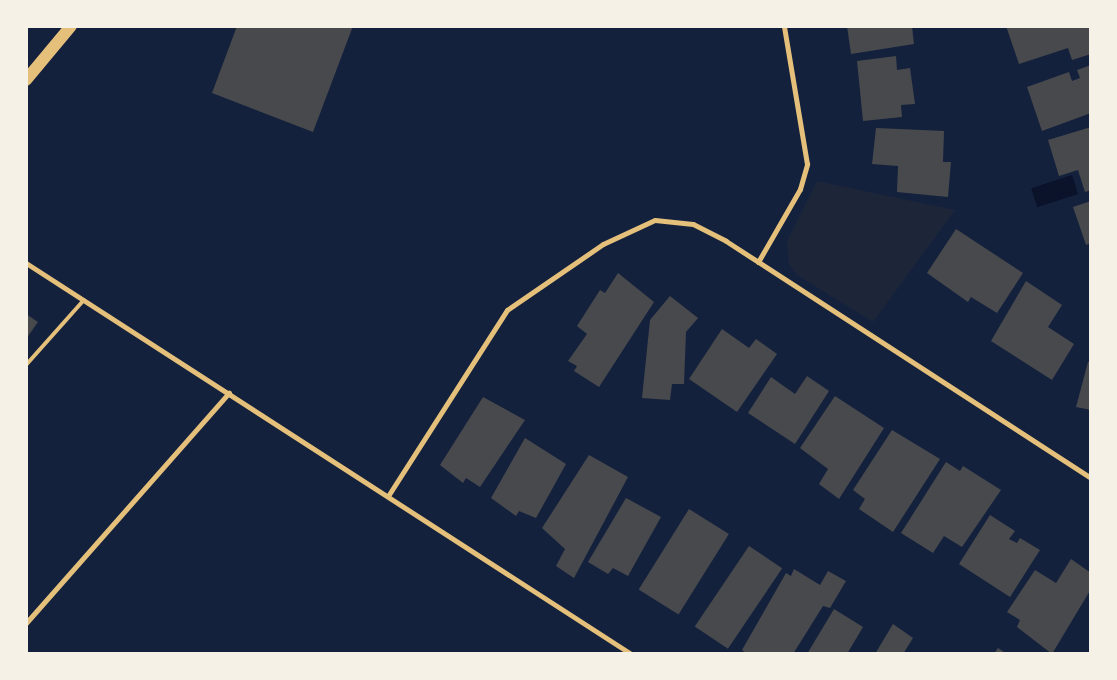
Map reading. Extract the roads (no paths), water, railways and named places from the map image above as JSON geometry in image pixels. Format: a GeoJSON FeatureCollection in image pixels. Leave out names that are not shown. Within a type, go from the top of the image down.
{"type":"FeatureCollection","features":[{"type":"Feature","properties":{"kind":"main road"},"geometry":{"type":"LineString","coordinates":[[26,80],[71,26]]}},
{"type":"Feature","properties":{"kind":"street"},"geometry":{"type":"LineString","coordinates":[[758,262],[800,189],[807,164],[784,26]]}},
{"type":"Feature","properties":{"kind":"street"},"geometry":{"type":"LineString","coordinates":[[388,496],[494,326],[524,295],[603,244],[640,224],[670,220],[693,224],[758,262],[1091,478]]}},
{"type":"Feature","properties":{"kind":"street"},"geometry":{"type":"LineString","coordinates":[[26,263],[631,654]]}},
{"type":"Feature","properties":{"kind":"street"},"geometry":{"type":"LineString","coordinates":[[26,623],[229,394]]}},
{"type":"Feature","properties":{"kind":"lane"},"geometry":{"type":"LineString","coordinates":[[26,365],[84,300]]}}]}
